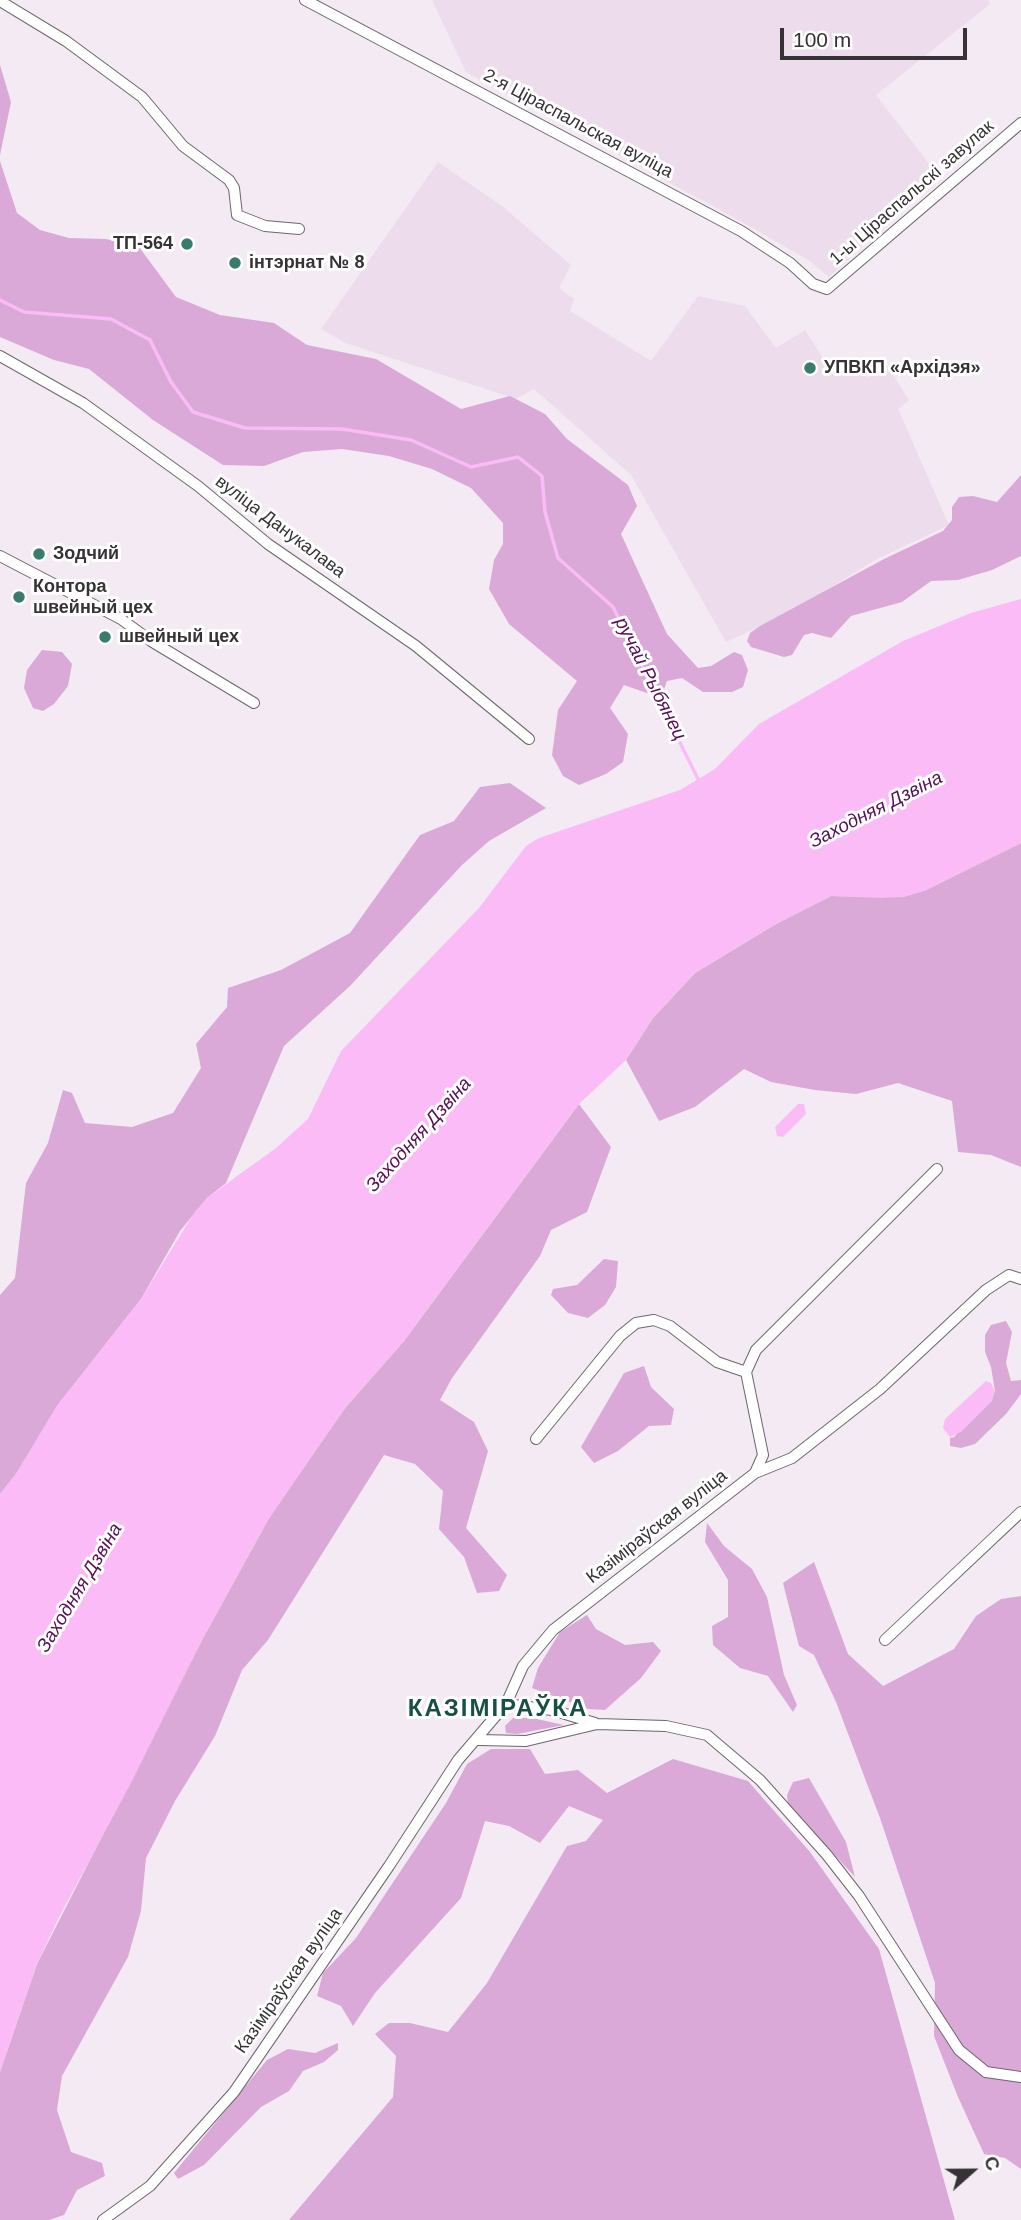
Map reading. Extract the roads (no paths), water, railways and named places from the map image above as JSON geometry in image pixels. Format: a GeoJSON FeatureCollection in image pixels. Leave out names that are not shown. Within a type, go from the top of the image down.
{"type":"FeatureCollection","features":[{"type":"Feature","properties":{"kind":"street","name":"2-я Ціраспальская вуліца"},"geometry":{"type":"LineString","coordinates":[[306,0],[741,231],[790,262],[813,284],[827,289]]}},
{"type":"Feature","properties":{"kind":"street"},"geometry":{"type":"LineString","coordinates":[[0,1],[66,41],[142,97],[183,146],[229,180],[234,188],[237,215],[265,226],[299,229]]}},
{"type":"Feature","properties":{"kind":"street","name":"1-ы Ціраспальскі завулак"},"geometry":{"type":"LineString","coordinates":[[827,289],[1021,123]]}},
{"type":"Feature","properties":{"kind":"street","name":"вуліца Данукалава"},"geometry":{"type":"LineString","coordinates":[[0,356],[104,418],[198,486],[268,544],[416,646],[529,739]]}},
{"type":"Feature","properties":{"kind":"street"},"geometry":{"type":"LineString","coordinates":[[0,556],[121,619],[151,641],[254,703]]}},
{"type":"Feature","properties":{"kind":"street"},"geometry":{"type":"LineString","coordinates":[[536,1439],[620,1336],[636,1323],[654,1320],[670,1326],[716,1362],[746,1372],[755,1350],[937,1169]]}},
{"type":"Feature","properties":{"kind":"street","name":"Казіміраўская вуліца"},"geometry":{"type":"LineString","coordinates":[[103,2220],[149,2186],[234,2092],[458,1760],[479,1740],[506,1704],[523,1666],[554,1630],[755,1473],[792,1458],[880,1389],[986,1290],[1009,1275],[1021,1279]]}},
{"type":"Feature","properties":{"kind":"street","name":"Казіміраўская вуліца"},"geometry":{"type":"LineString","coordinates":[[746,1372],[763,1455],[755,1473]]}},
{"type":"Feature","properties":{"kind":"street"},"geometry":{"type":"LineString","coordinates":[[886,1640],[1021,1512]]}},
{"type":"Feature","properties":{"kind":"street"},"geometry":{"type":"LineString","coordinates":[[506,1704],[552,1710],[597,1724]]}},
{"type":"Feature","properties":{"kind":"street"},"geometry":{"type":"LineString","coordinates":[[479,1740],[526,1741],[597,1724],[666,1726],[707,1735],[760,1780],[827,1855],[859,1896],[959,2050],[986,2072],[1021,2077]]}},
{"type":"Feature","properties":{"kind":"water","name":"Заходняя Дзвіна"},"geometry":{"type":"Polygon","coordinates":[[[1021,599],[1021,843],[926,890],[903,897],[831,896],[776,924],[695,973],[653,1018],[626,1060],[579,1104],[404,1341],[346,1407],[268,1520],[202,1640],[130,1785],[58,1919],[37,1964],[0,2072],[0,1494],[16,1474],[57,1406],[141,1299],[194,1213],[207,1198],[276,1148],[308,1119],[341,1051],[479,908],[526,846],[539,838],[680,790],[715,769],[759,724],[903,641],[971,613],[1021,599]]]}},
{"type":"Feature","properties":{"kind":"water"},"geometry":{"type":"Polygon","coordinates":[[[798,1104],[804,1104],[806,1114],[783,1137],[777,1136],[775,1127],[798,1104]]]}},
{"type":"Feature","properties":{"kind":"water"},"geometry":{"type":"Polygon","coordinates":[[[986,1381],[991,1383],[995,1391],[992,1401],[961,1432],[950,1437],[943,1428],[945,1419],[986,1381]]]}},
{"type":"Feature","properties":{"kind":"waterway","name":"ручай Рыбянец"},"geometry":{"type":"LineString","coordinates":[[0,300],[24,312],[111,319],[150,340],[171,382],[193,412],[245,428],[342,429],[411,440],[471,467],[518,457],[542,476],[545,512],[558,558],[613,607],[699,781]]}},
{"type":"Feature","properties":{"kind":"place","name":"ТП-564"},"geometry":{"type":"Point","coordinates":[187,244]}},
{"type":"Feature","properties":{"kind":"place","name":"інтэрнат № 8"},"geometry":{"type":"Point","coordinates":[235,263]}},
{"type":"Feature","properties":{"kind":"place","name":"УПВКП «Архідэя»"},"geometry":{"type":"Point","coordinates":[810,368]}},
{"type":"Feature","properties":{"kind":"place","name":"Зодчий"},"geometry":{"type":"Point","coordinates":[39,554]}},
{"type":"Feature","properties":{"kind":"place","name":"Контора швейный цех"},"geometry":{"type":"Point","coordinates":[19,597]}},
{"type":"Feature","properties":{"kind":"place","name":"швейный цех"},"geometry":{"type":"Point","coordinates":[105,637]}},
{"type":"Feature","properties":{"kind":"district","name":"КАЗІМІРАЎКА"},"geometry":{"type":"Point","coordinates":[498,1709]}}]}
